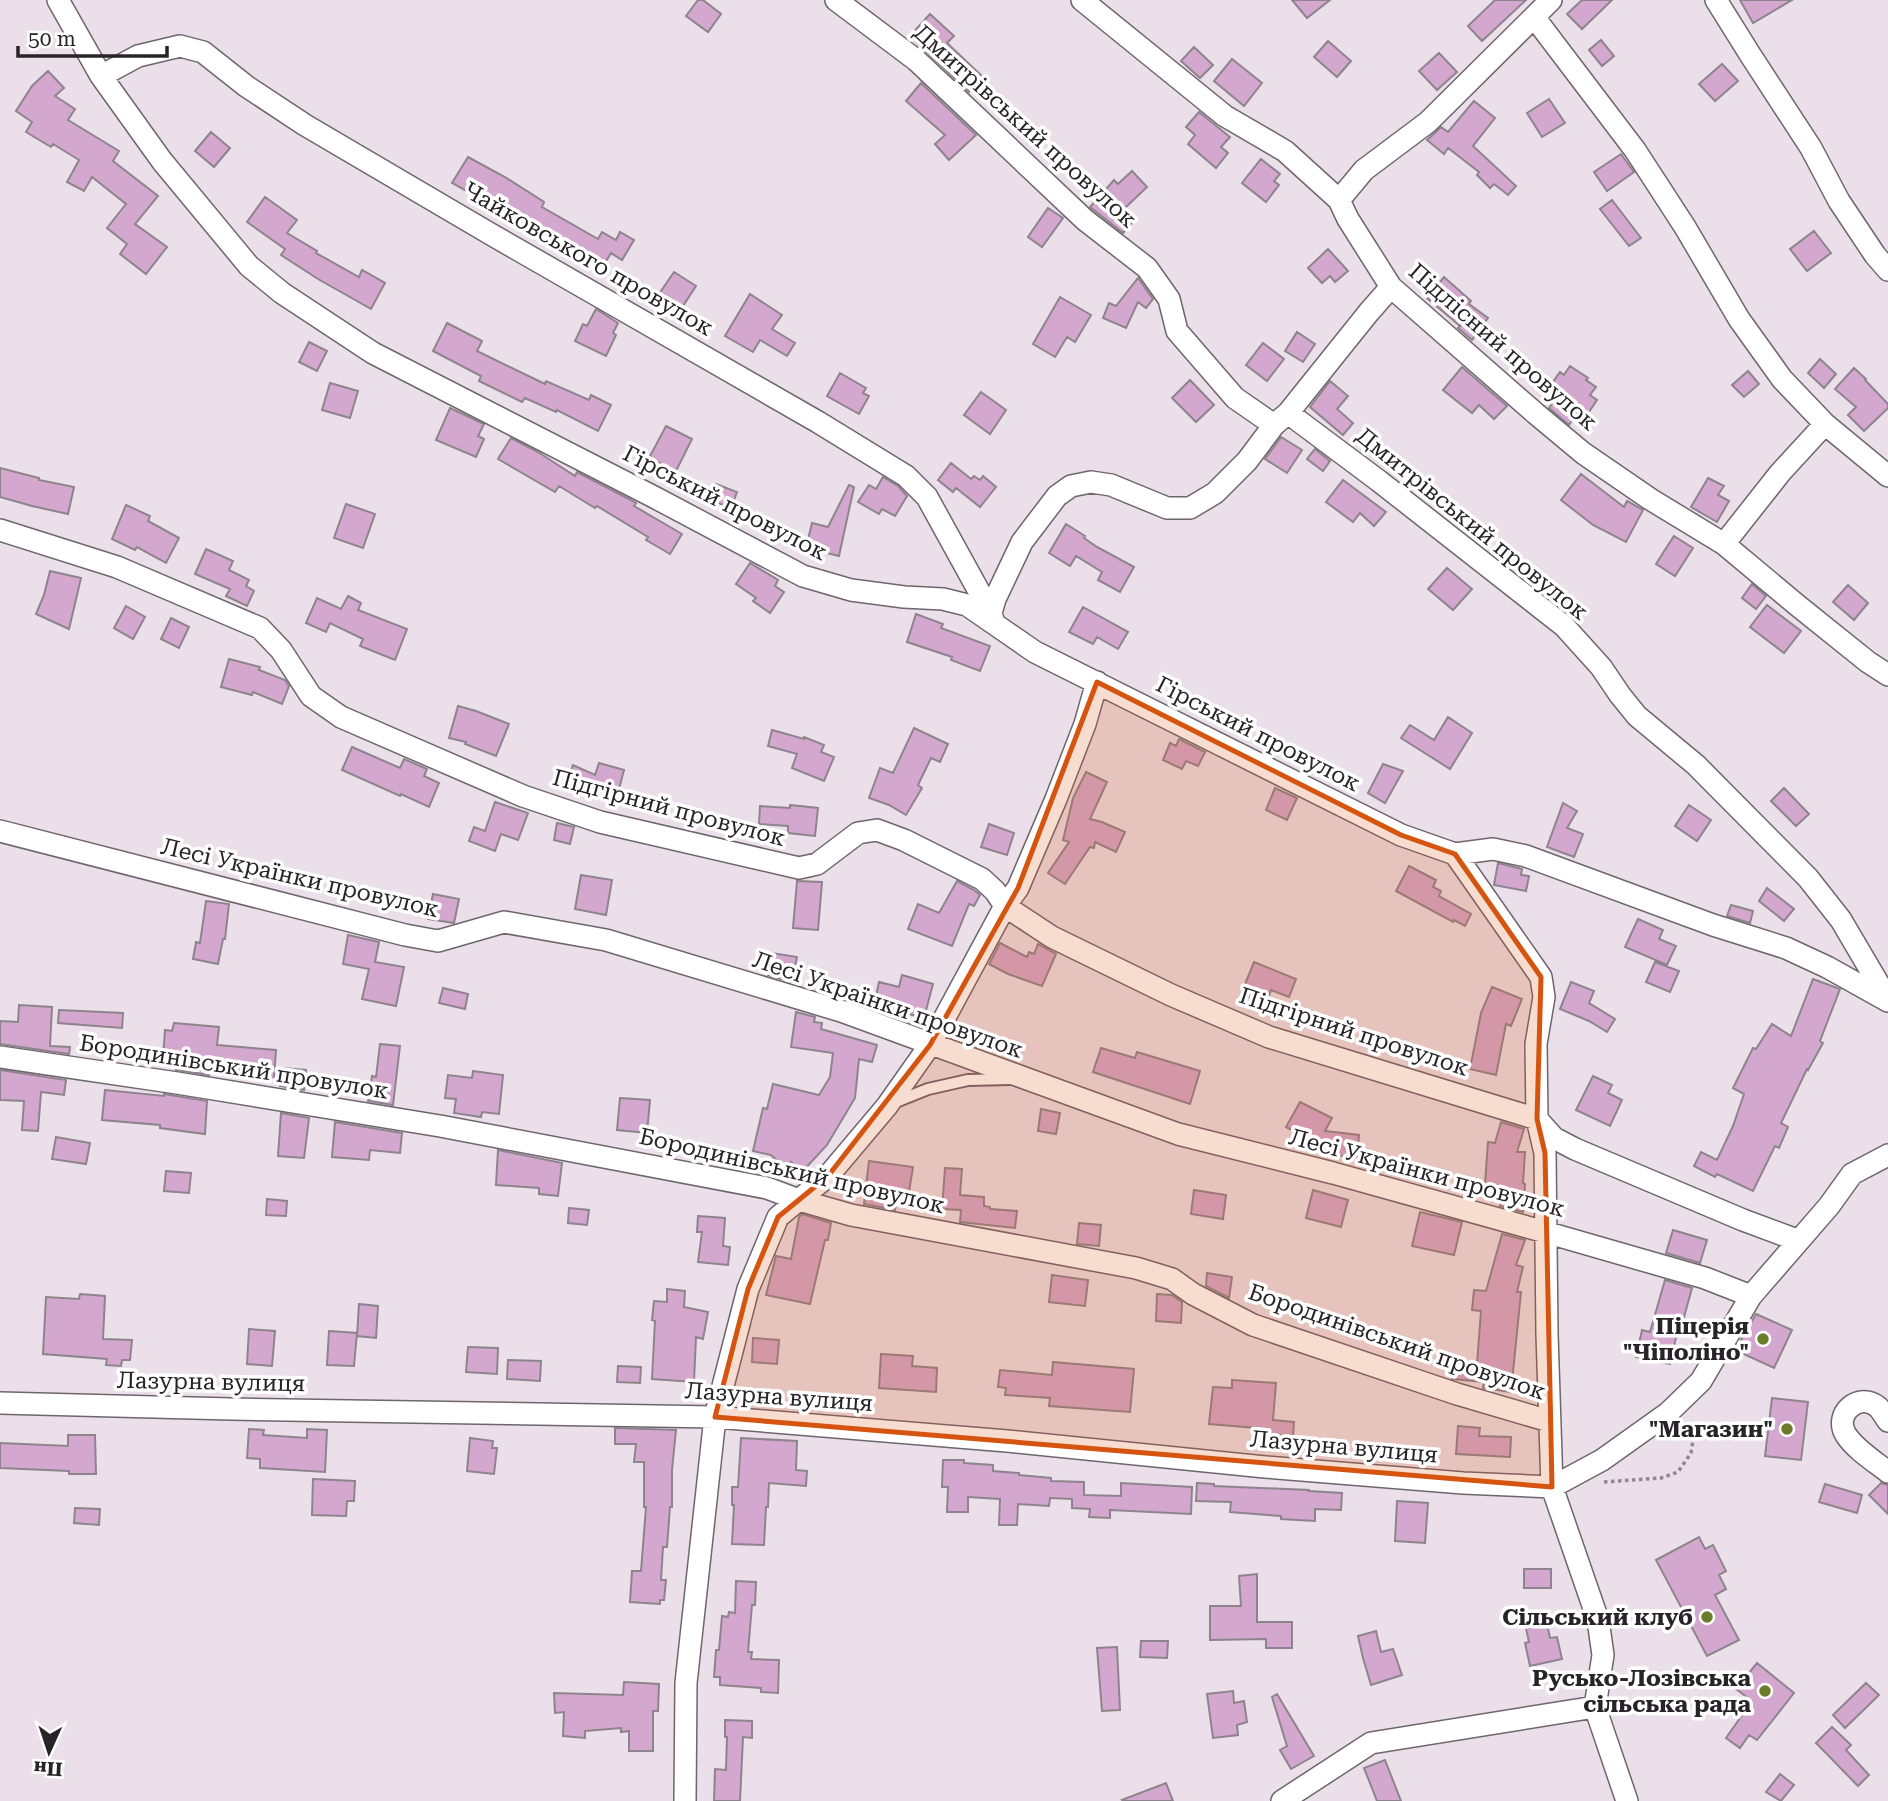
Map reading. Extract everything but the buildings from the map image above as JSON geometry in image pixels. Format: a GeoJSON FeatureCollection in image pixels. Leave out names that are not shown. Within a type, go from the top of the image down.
{"type":"FeatureCollection","features":[{"type":"Feature","properties":{"kind":"street","name":"Гірський провулок"},"geometry":{"type":"LineString","coordinates":[[58,0],[101,76],[162,162],[249,267],[282,293],[373,353],[803,576],[851,590],[943,599],[967,605],[992,618],[1035,652],[1401,835],[1455,854],[1493,849],[1526,856],[1713,925],[1786,948],[1888,1000]]}},
{"type":"Feature","properties":{"kind":"street","name":"Дмитрівський провулок"},"geometry":{"type":"LineString","coordinates":[[836,0],[916,60],[1085,220],[1147,268],[1169,299],[1177,331],[1235,398],[1281,419],[1379,481],[1564,626],[1601,667],[1637,716],[1696,765],[1808,878],[1841,920],[1888,1000]]}},
{"type":"Feature","properties":{"kind":"street","name":"Підлісний провулок"},"geometry":{"type":"LineString","coordinates":[[1082,0],[1225,117],[1285,151],[1339,200],[1391,287],[1535,413],[1583,453],[1650,499],[1724,544],[1888,676]]}},
{"type":"Feature","properties":{"kind":"street"},"geometry":{"type":"LineString","coordinates":[[1339,200],[1364,170],[1428,122],[1551,0]]}},
{"type":"Feature","properties":{"kind":"street"},"geometry":{"type":"LineString","coordinates":[[1716,0],[1811,148],[1839,201],[1888,270]]}},
{"type":"Feature","properties":{"kind":"street"},"geometry":{"type":"LineString","coordinates":[[1534,17],[1635,149],[1739,319],[1782,379],[1825,424],[1888,477]]}},
{"type":"Feature","properties":{"kind":"street","name":"Чайковського провулок"},"geometry":{"type":"LineString","coordinates":[[101,76],[138,56],[180,46],[203,52],[246,86],[306,125],[818,422],[906,476],[927,497],[992,618]]}},
{"type":"Feature","properties":{"kind":"street"},"geometry":{"type":"LineString","coordinates":[[992,618],[995,598],[1022,542],[1057,496],[1071,486],[1091,482],[1111,485],[1167,509],[1190,508],[1215,493],[1247,461],[1391,287]]}},
{"type":"Feature","properties":{"kind":"street"},"geometry":{"type":"LineString","coordinates":[[1724,544],[1780,473],[1825,424]]}},
{"type":"Feature","properties":{"kind":"street","name":"Підгірний провулок"},"geometry":{"type":"LineString","coordinates":[[0,530],[117,567],[260,628],[281,650],[311,696],[341,717],[523,796],[600,822],[799,868],[817,864],[858,833],[877,830],[904,840],[982,879],[995,891],[1005,906],[1052,937],[1171,995],[1269,1037],[1536,1119],[1554,1138],[1575,1149],[1797,1240]]}},
{"type":"Feature","properties":{"kind":"street"},"geometry":{"type":"LineString","coordinates":[[685,1801],[686,1684],[715,1417],[748,1289],[778,1217],[828,1177],[887,1106],[930,1045],[1005,906],[1018,888],[1085,724],[1097,682]]}},
{"type":"Feature","properties":{"kind":"street","name":"Лесі Українки провулок"},"geometry":{"type":"LineString","coordinates":[[0,831],[405,935],[438,941],[504,922],[606,940],[841,1011],[1178,1134],[1333,1173],[1545,1232],[1705,1278],[1751,1296]]}},
{"type":"Feature","properties":{"kind":"street"},"geometry":{"type":"LineString","coordinates":[[1455,854],[1541,976],[1544,997],[1536,1044],[1536,1119],[1545,1153],[1552,1487],[1598,1619],[1603,1655],[1595,1707],[1627,1801]]}},
{"type":"Feature","properties":{"kind":"street","name":"Бородинівський провулок"},"geometry":{"type":"LineString","coordinates":[[0,1057],[440,1126],[767,1188],[851,1215],[1136,1268],[1172,1279],[1193,1294],[1253,1325],[1457,1394],[1549,1421]]}},
{"type":"Feature","properties":{"kind":"street"},"geometry":{"type":"LineString","coordinates":[[1552,1487],[1602,1460],[1668,1413],[1701,1381],[1751,1296],[1797,1240],[1829,1206],[1852,1174],[1888,1155]]}},
{"type":"Feature","properties":{"kind":"street"},"geometry":{"type":"LineString","coordinates":[[1888,1421],[1879,1408],[1870,1402],[1860,1401],[1851,1405],[1844,1413],[1842,1423],[1844,1433],[1856,1446],[1888,1472]]}},
{"type":"Feature","properties":{"kind":"street","name":"Лазурна вулиця"},"geometry":{"type":"LineString","coordinates":[[0,1403],[715,1417],[1007,1441],[1265,1467],[1463,1483],[1552,1487]]}},
{"type":"Feature","properties":{"kind":"street"},"geometry":{"type":"LineString","coordinates":[[1282,1801],[1371,1742],[1595,1707]]}},
{"type":"Feature","properties":{"kind":"lane"},"geometry":{"type":"LineString","coordinates":[[887,1106],[928,1089],[968,1080],[1024,1079]]}},
{"type":"Feature","properties":{"kind":"path"},"geometry":{"type":"LineString","coordinates":[[1593,1483],[1661,1478],[1678,1472],[1690,1453],[1693,1440],[1679,1402]]}},
{"type":"Feature","properties":{"kind":"highlighted area"},"geometry":{"type":"Polygon","coordinates":[[[1097,682],[1401,835],[1455,854],[1541,977],[1537,1119],[1545,1153],[1552,1487],[715,1417],[748,1289],[778,1217],[828,1176],[930,1045],[1018,888],[1097,682]]]}},
{"type":"Feature","properties":{"kind":"place","name":"Піцерія \"Чіполіно\""},"geometry":{"type":"Point","coordinates":[1763,1339]}},
{"type":"Feature","properties":{"kind":"place","name":"\"Магазин\""},"geometry":{"type":"Point","coordinates":[1787,1429]}},
{"type":"Feature","properties":{"kind":"place","name":"Сільський клуб"},"geometry":{"type":"Point","coordinates":[1707,1617]}},
{"type":"Feature","properties":{"kind":"place","name":"Русько-Лозівська сільська рада"},"geometry":{"type":"Point","coordinates":[1765,1691]}}]}
